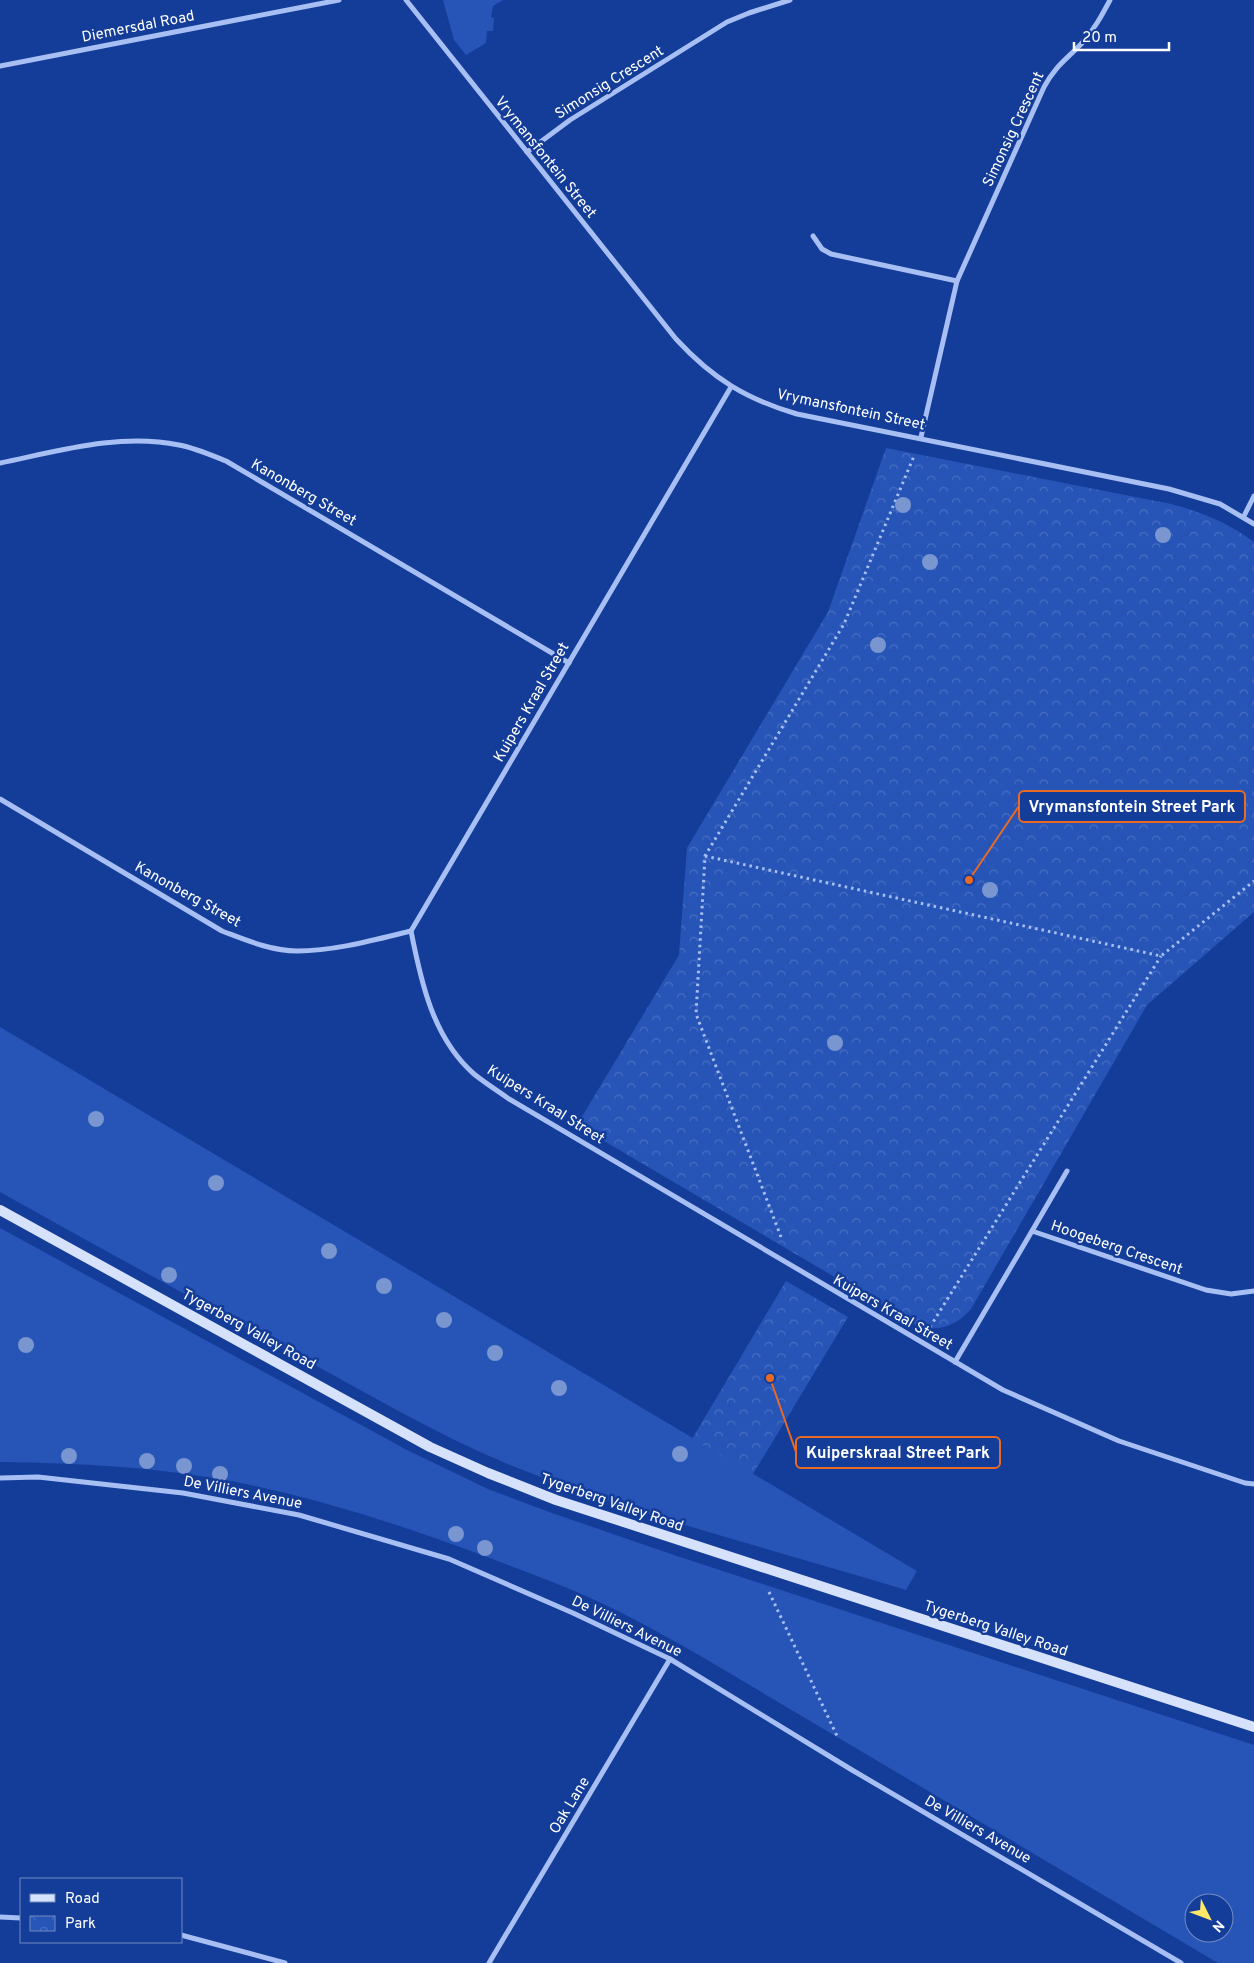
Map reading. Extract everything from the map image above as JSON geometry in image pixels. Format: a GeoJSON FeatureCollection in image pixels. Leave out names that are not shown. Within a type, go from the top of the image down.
{"type":"FeatureCollection","features":[{"type":"Feature","properties":{"kind":"main road","name":"Tygerberg Valley Road"},"geometry":{"type":"LineString","coordinates":[[0,1210],[430,1447],[488,1473],[556,1500],[1254,1727]]}},
{"type":"Feature","properties":{"kind":"street","name":"Diemersdal Road"},"geometry":{"type":"LineString","coordinates":[[0,66],[339,0]]}},
{"type":"Feature","properties":{"kind":"street","name":"Vrymansfontein Street"},"geometry":{"type":"LineString","coordinates":[[406,0],[676,339],[711,373],[731,387],[752,398],[797,414],[922,437],[1169,488],[1220,504],[1244,516],[1254,524]]}},
{"type":"Feature","properties":{"kind":"street","name":"Simonsig Crescent"},"geometry":{"type":"LineString","coordinates":[[527,152],[570,120],[727,22],[790,0]]}},
{"type":"Feature","properties":{"kind":"street","name":"Simonsig Crescent"},"geometry":{"type":"LineString","coordinates":[[922,437],[957,281],[1044,87],[1062,61],[1094,28],[1110,0]]}},
{"type":"Feature","properties":{"kind":"street"},"geometry":{"type":"LineString","coordinates":[[813,236],[822,249],[831,254],[957,281]]}},
{"type":"Feature","properties":{"kind":"street","name":"Kuipers Kraal Street"},"geometry":{"type":"LineString","coordinates":[[731,387],[411,931],[419,972],[431,1012],[454,1053],[474,1074],[509,1099],[1003,1390],[1119,1441],[1245,1483],[1254,1484]]}},
{"type":"Feature","properties":{"kind":"street","name":"Kanonberg Street"},"geometry":{"type":"LineString","coordinates":[[0,462],[109,442],[134,440],[181,445],[204,452],[226,461],[569,663]]}},
{"type":"Feature","properties":{"kind":"street"},"geometry":{"type":"LineString","coordinates":[[1244,516],[1254,496]]}},
{"type":"Feature","properties":{"kind":"street","name":"Kanonberg Street"},"geometry":{"type":"LineString","coordinates":[[0,798],[222,931],[261,946],[296,951],[334,947],[411,931]]}},
{"type":"Feature","properties":{"kind":"street"},"geometry":{"type":"LineString","coordinates":[[1032,1231],[1067,1171]]}},
{"type":"Feature","properties":{"kind":"street","name":"Hoogeberg Crescent"},"geometry":{"type":"LineString","coordinates":[[955,1362],[1032,1231],[1206,1290],[1231,1294],[1254,1291]]}},
{"type":"Feature","properties":{"kind":"street","name":"De Villiers Avenue"},"geometry":{"type":"LineString","coordinates":[[0,1478],[38,1477],[183,1493],[299,1515],[449,1559],[573,1613],[670,1659],[852,1770],[1181,1963]]}},
{"type":"Feature","properties":{"kind":"street","name":"Oak Lane"},"geometry":{"type":"LineString","coordinates":[[489,1963],[670,1659]]}},
{"type":"Feature","properties":{"kind":"street"},"geometry":{"type":"LineString","coordinates":[[0,1918],[20,1918]]}},
{"type":"Feature","properties":{"kind":"street"},"geometry":{"type":"LineString","coordinates":[[182,1935],[285,1963]]}},
{"type":"Feature","properties":{"kind":"path"},"geometry":{"type":"LineString","coordinates":[[793,1268],[696,1014],[705,856],[844,624],[922,437]]}},
{"type":"Feature","properties":{"kind":"path"},"geometry":{"type":"LineString","coordinates":[[705,856],[1161,956]]}},
{"type":"Feature","properties":{"kind":"path"},"geometry":{"type":"LineString","coordinates":[[920,1342],[1161,956],[1254,881]]}},
{"type":"Feature","properties":{"kind":"path"},"geometry":{"type":"LineString","coordinates":[[756,1566],[852,1770]]}},
{"type":"Feature","properties":{"kind":"green space"},"geometry":{"type":"Polygon","coordinates":[[[443,0],[503,0],[493,6],[491,17],[494,18],[493,31],[487,31],[486,43],[466,55],[454,40],[443,0]]]}},
{"type":"Feature","properties":{"kind":"green space"},"geometry":{"type":"Polygon","coordinates":[[[886,448],[1171,504],[1214,519],[1235,529],[1254,542],[1254,912],[1147,1005],[971,1309],[953,1324],[939,1328],[916,1325],[577,1125],[679,955],[687,848],[828,612],[886,448]]]}},
{"type":"Feature","properties":{"kind":"green space"},"geometry":{"type":"Polygon","coordinates":[[[0,1027],[917,1571],[906,1590],[611,1502],[487,1455],[460,1443],[381,1401],[0,1192],[0,1027]]]}},
{"type":"Feature","properties":{"kind":"green space"},"geometry":{"type":"Polygon","coordinates":[[[0,1228],[407,1450],[488,1489],[677,1556],[1254,1745],[1254,1963],[1218,1963],[1184,1943],[1234,1943],[1234,1893],[1184,1893],[1184,1943],[704,1658],[624,1614],[582,1594],[471,1551],[384,1521],[266,1488],[148,1469],[59,1463],[0,1462],[0,1228]]]}},
{"type":"Feature","properties":{"kind":"green space"},"geometry":{"type":"Polygon","coordinates":[[[786,1281],[848,1317],[753,1474],[692,1439],[786,1281]]]}},
{"type":"Feature","properties":{"kind":"place","name":"Vrymansfontein Street Park"},"geometry":{"type":"Point","coordinates":[969,880]}},
{"type":"Feature","properties":{"kind":"place","name":"Kuiperskraal Street Park"},"geometry":{"type":"Point","coordinates":[770,1378]}}]}
